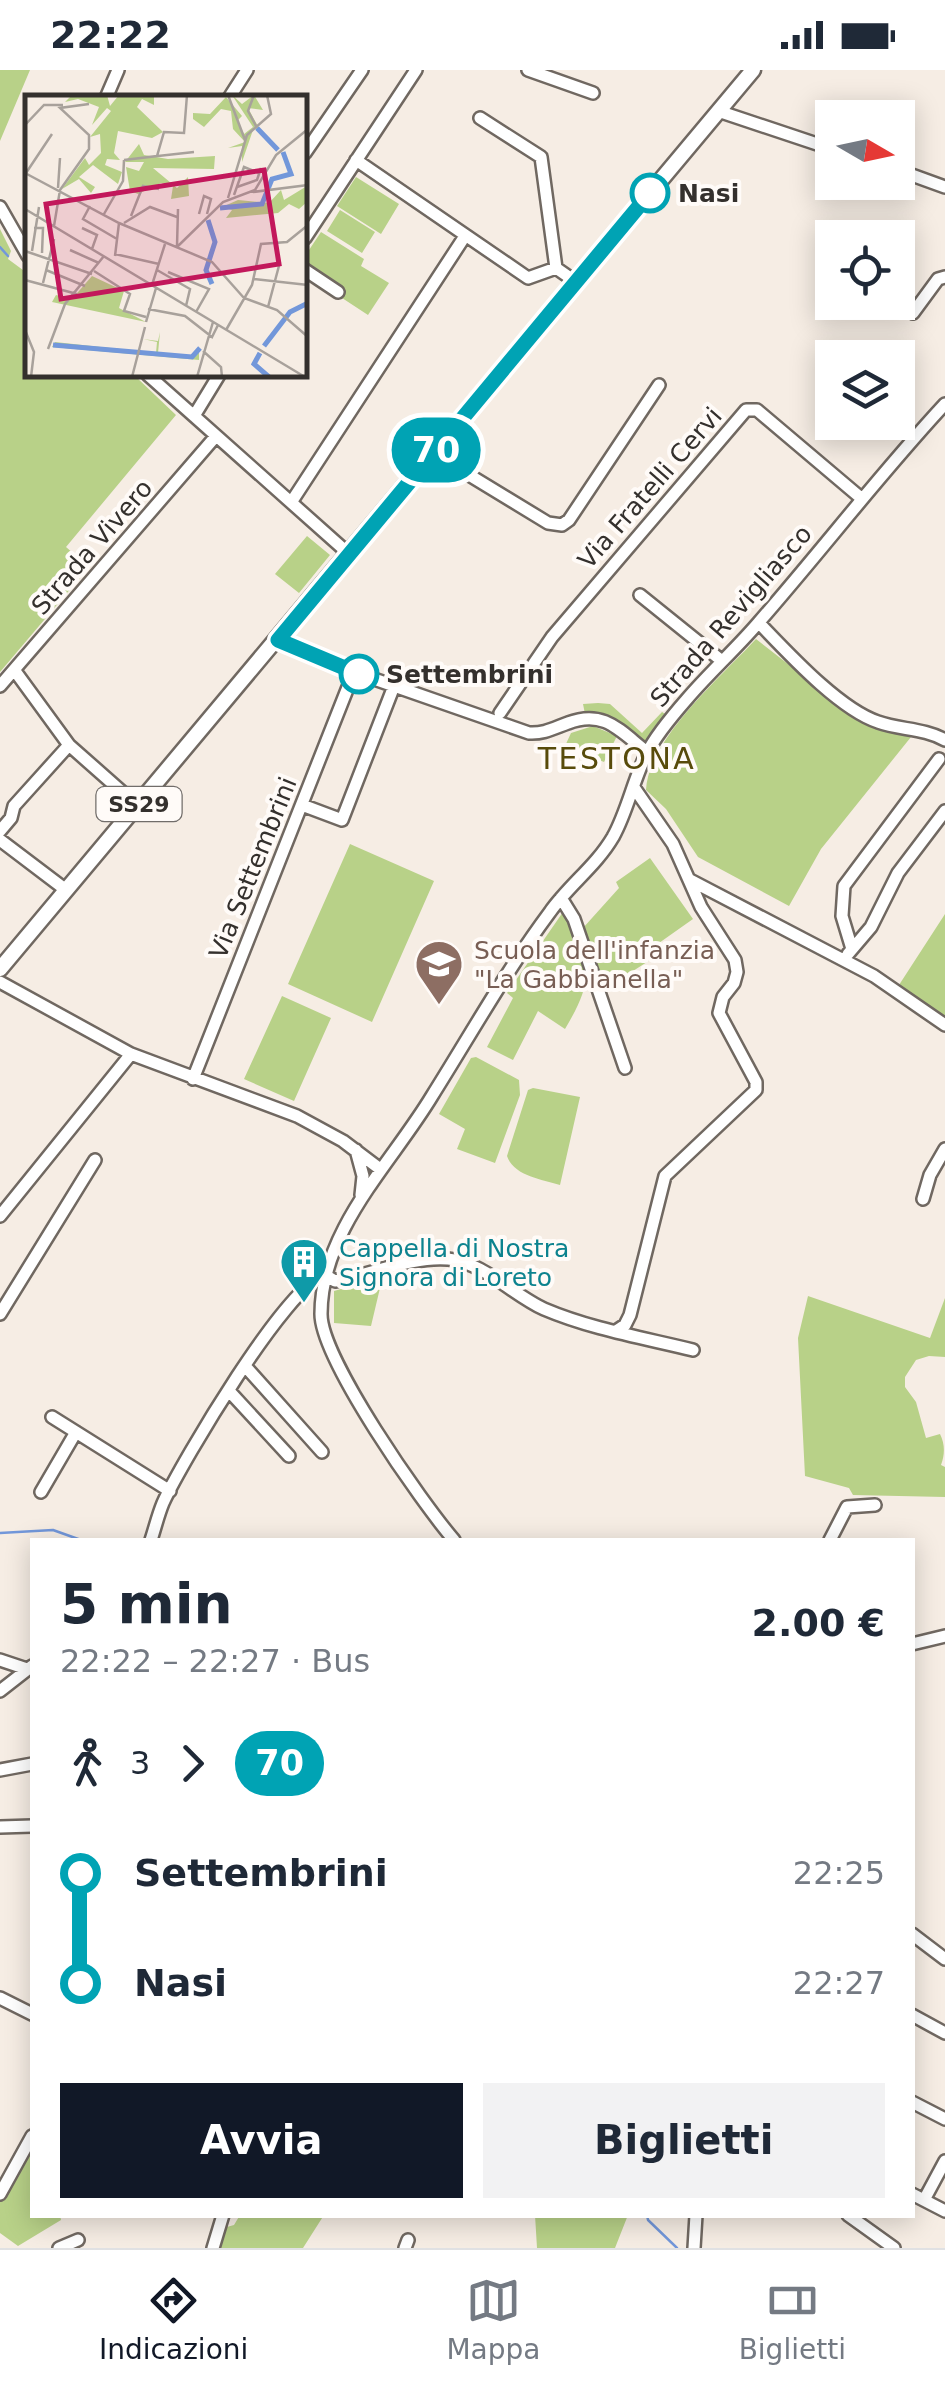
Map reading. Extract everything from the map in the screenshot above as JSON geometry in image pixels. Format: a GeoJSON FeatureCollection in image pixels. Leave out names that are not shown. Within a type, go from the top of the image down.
{"type":"FeatureCollection","features":[{"type":"Feature","properties":{"kind":"main road","name":"SS29"},"geometry":{"type":"LineString","coordinates":[[0,969],[753,70]]}},
{"type":"Feature","properties":{"kind":"street"},"geometry":{"type":"LineString","coordinates":[[107,95],[118,70]]}},
{"type":"Feature","properties":{"kind":"street"},"geometry":{"type":"LineString","coordinates":[[231,95],[247,70]]}},
{"type":"Feature","properties":{"kind":"street"},"geometry":{"type":"LineString","coordinates":[[308,150],[362,70]]}},
{"type":"Feature","properties":{"kind":"street"},"geometry":{"type":"LineString","coordinates":[[308,233],[416,70]]}},
{"type":"Feature","properties":{"kind":"street"},"geometry":{"type":"LineString","coordinates":[[528,70],[553,75],[593,93]]}},
{"type":"Feature","properties":{"kind":"street"},"geometry":{"type":"LineString","coordinates":[[718,111],[815,144]]}},
{"type":"Feature","properties":{"kind":"street"},"geometry":{"type":"LineString","coordinates":[[480,118],[541,157],[556,268],[576,282]]}},
{"type":"Feature","properties":{"kind":"street"},"geometry":{"type":"LineString","coordinates":[[356,160],[528,278],[556,268]]}},
{"type":"Feature","properties":{"kind":"street"},"geometry":{"type":"LineString","coordinates":[[915,176],[945,187]]}},
{"type":"Feature","properties":{"kind":"street"},"geometry":{"type":"LineString","coordinates":[[0,207],[25,251]]}},
{"type":"Feature","properties":{"kind":"street"},"geometry":{"type":"LineString","coordinates":[[20,243],[25,236]]}},
{"type":"Feature","properties":{"kind":"street"},"geometry":{"type":"LineString","coordinates":[[292,500],[465,236]]}},
{"type":"Feature","properties":{"kind":"street"},"geometry":{"type":"LineString","coordinates":[[308,272],[338,292]]}},
{"type":"Feature","properties":{"kind":"street"},"geometry":{"type":"LineString","coordinates":[[915,310],[938,279],[945,277]]}},
{"type":"Feature","properties":{"kind":"street"},"geometry":{"type":"LineString","coordinates":[[151,378],[349,554]]}},
{"type":"Feature","properties":{"kind":"street"},"geometry":{"type":"LineString","coordinates":[[194,416],[217,378]]}},
{"type":"Feature","properties":{"kind":"street"},"geometry":{"type":"LineString","coordinates":[[433,453],[548,523],[562,525],[660,385]]}},
{"type":"Feature","properties":{"kind":"street","name":"Strada Revigliasco"},"geometry":{"type":"LineString","coordinates":[[453,1538],[372,1424],[325,1336],[321,1319],[325,1275],[360,1202],[431,1099],[509,970],[561,898],[612,838],[647,752],[686,699],[758,623],[945,404]]}},
{"type":"Feature","properties":{"kind":"street","name":"Via Fratelli Cervi"},"geometry":{"type":"LineString","coordinates":[[500,713],[552,637],[746,410],[757,410],[861,498]]}},
{"type":"Feature","properties":{"kind":"street","name":"Strada Vivero"},"geometry":{"type":"LineString","coordinates":[[0,686],[216,436]]}},
{"type":"Feature","properties":{"kind":"street"},"geometry":{"type":"LineString","coordinates":[[640,595],[722,661]]}},
{"type":"Feature","properties":{"kind":"street"},"geometry":{"type":"LineString","coordinates":[[758,623],[840,700],[876,722],[933,733],[945,740]]}},
{"type":"Feature","properties":{"kind":"street"},"geometry":{"type":"LineString","coordinates":[[278,640],[354,672],[529,734],[550,731],[584,717],[602,719],[647,752]]}},
{"type":"Feature","properties":{"kind":"street"},"geometry":{"type":"LineString","coordinates":[[14,671],[68,745],[138,806]]}},
{"type":"Feature","properties":{"kind":"street","name":"Via Settembrini"},"geometry":{"type":"LineString","coordinates":[[193,1080],[354,672]]}},
{"type":"Feature","properties":{"kind":"street"},"geometry":{"type":"LineString","coordinates":[[302,805],[342,820],[394,686]]}},
{"type":"Feature","properties":{"kind":"street"},"geometry":{"type":"LineString","coordinates":[[0,831],[11,818],[14,806],[68,745]]}},
{"type":"Feature","properties":{"kind":"street"},"geometry":{"type":"LineString","coordinates":[[940,759],[844,886],[842,916],[850,951],[871,927],[898,873],[945,811]]}},
{"type":"Feature","properties":{"kind":"street"},"geometry":{"type":"LineString","coordinates":[[616,1331],[630,1315],[665,1176],[756,1090],[753,1073],[718,1013],[734,983],[735,960],[701,907],[673,844],[635,789]]}},
{"type":"Feature","properties":{"kind":"street"},"geometry":{"type":"LineString","coordinates":[[0,840],[66,890]]}},
{"type":"Feature","properties":{"kind":"street"},"geometry":{"type":"LineString","coordinates":[[690,880],[874,976],[945,1025]]}},
{"type":"Feature","properties":{"kind":"street"},"geometry":{"type":"LineString","coordinates":[[561,898],[574,919],[625,1068]]}},
{"type":"Feature","properties":{"kind":"street"},"geometry":{"type":"LineString","coordinates":[[0,982],[131,1054],[296,1116],[356,1150],[380,1169]]}},
{"type":"Feature","properties":{"kind":"street"},"geometry":{"type":"LineString","coordinates":[[0,1216],[131,1054]]}},
{"type":"Feature","properties":{"kind":"street"},"geometry":{"type":"LineString","coordinates":[[923,1199],[930,1175],[945,1149]]}},
{"type":"Feature","properties":{"kind":"street"},"geometry":{"type":"LineString","coordinates":[[356,1150],[362,1176],[360,1202]]}},
{"type":"Feature","properties":{"kind":"street"},"geometry":{"type":"LineString","coordinates":[[0,1314],[95,1160]]}},
{"type":"Feature","properties":{"kind":"street"},"geometry":{"type":"LineString","coordinates":[[152,1538],[170,1491],[246,1366],[288,1306],[309,1283],[325,1275],[334,1281],[428,1260],[451,1259],[468,1264],[542,1308],[694,1350]]}},
{"type":"Feature","properties":{"kind":"street"},"geometry":{"type":"LineString","coordinates":[[246,1366],[322,1452]]}},
{"type":"Feature","properties":{"kind":"street"},"geometry":{"type":"LineString","coordinates":[[230,1392],[289,1456]]}},
{"type":"Feature","properties":{"kind":"street"},"geometry":{"type":"LineString","coordinates":[[52,1416],[170,1491]]}},
{"type":"Feature","properties":{"kind":"street"},"geometry":{"type":"LineString","coordinates":[[41,1492],[76,1432]]}},
{"type":"Feature","properties":{"kind":"street"},"geometry":{"type":"LineString","coordinates":[[831,1538],[847,1506],[876,1505]]}},
{"type":"Feature","properties":{"kind":"street"},"geometry":{"type":"LineString","coordinates":[[915,1643],[945,1636]]}},
{"type":"Feature","properties":{"kind":"street"},"geometry":{"type":"LineString","coordinates":[[0,1660],[30,1668]]}},
{"type":"Feature","properties":{"kind":"street"},"geometry":{"type":"LineString","coordinates":[[0,1690],[30,1668]]}},
{"type":"Feature","properties":{"kind":"street"},"geometry":{"type":"LineString","coordinates":[[0,1770],[30,1764]]}},
{"type":"Feature","properties":{"kind":"street"},"geometry":{"type":"LineString","coordinates":[[0,1828],[30,1826]]}},
{"type":"Feature","properties":{"kind":"street"},"geometry":{"type":"LineString","coordinates":[[915,1936],[945,1959]]}},
{"type":"Feature","properties":{"kind":"street"},"geometry":{"type":"LineString","coordinates":[[0,1998],[30,2013]]}},
{"type":"Feature","properties":{"kind":"street"},"geometry":{"type":"LineString","coordinates":[[915,2017],[945,2033]]}},
{"type":"Feature","properties":{"kind":"street"},"geometry":{"type":"LineString","coordinates":[[915,2104],[945,2119]]}},
{"type":"Feature","properties":{"kind":"street"},"geometry":{"type":"LineString","coordinates":[[0,2194],[30,2140]]}},
{"type":"Feature","properties":{"kind":"street"},"geometry":{"type":"LineString","coordinates":[[945,2161],[918,2197],[945,2211]]}},
{"type":"Feature","properties":{"kind":"street"},"geometry":{"type":"LineString","coordinates":[[213,2248],[222,2218]]}},
{"type":"Feature","properties":{"kind":"street"},"geometry":{"type":"LineString","coordinates":[[695,2246],[696,2218]]}},
{"type":"Feature","properties":{"kind":"street"},"geometry":{"type":"LineString","coordinates":[[852,2218],[894,2248]]}},
{"type":"Feature","properties":{"kind":"street"},"geometry":{"type":"LineString","coordinates":[[59,2248],[78,2240]]}},
{"type":"Feature","properties":{"kind":"green space"},"geometry":{"type":"Polygon","coordinates":[[[0,70],[30,70],[0,141],[0,70]]]}},
{"type":"Feature","properties":{"kind":"green space"},"geometry":{"type":"Polygon","coordinates":[[[356,177],[399,204],[381,234],[337,206],[356,177]]]}},
{"type":"Feature","properties":{"kind":"green space"},"geometry":{"type":"Polygon","coordinates":[[[340,210],[375,232],[362,253],[327,231],[340,210]]]}},
{"type":"Feature","properties":{"kind":"green space"},"geometry":{"type":"Polygon","coordinates":[[[0,229],[11,251],[8,259],[25,272],[25,378],[137,378],[176,415],[66,547],[89,567],[0,672],[0,229]]]}},
{"type":"Feature","properties":{"kind":"green space"},"geometry":{"type":"Polygon","coordinates":[[[321,232],[364,259],[361,266],[389,283],[368,315],[339,296],[343,289],[308,267],[308,252],[321,232]]]}},
{"type":"Feature","properties":{"kind":"green space"},"geometry":{"type":"Polygon","coordinates":[[[307,536],[330,555],[299,593],[275,574],[307,536]]]}},
{"type":"Feature","properties":{"kind":"green space"},"geometry":{"type":"Polygon","coordinates":[[[756,639],[838,703],[915,732],[821,849],[789,906],[698,857],[666,809],[646,790],[650,770],[673,729],[756,639]]]}},
{"type":"Feature","properties":{"kind":"green space"},"geometry":{"type":"Polygon","coordinates":[[[583,704],[610,704],[642,733],[662,712],[670,717],[647,746],[601,713],[585,714],[583,704]]]}},
{"type":"Feature","properties":{"kind":"green space"},"geometry":{"type":"Polygon","coordinates":[[[593,726],[617,736],[604,762],[565,746],[571,733],[593,726]]]}},
{"type":"Feature","properties":{"kind":"green space"},"geometry":{"type":"Polygon","coordinates":[[[350,844],[434,881],[372,1022],[288,984],[350,844]]]}},
{"type":"Feature","properties":{"kind":"green space"},"geometry":{"type":"Polygon","coordinates":[[[650,858],[693,919],[659,943],[661,953],[605,989],[583,928],[619,888],[616,882],[650,858]]]}},
{"type":"Feature","properties":{"kind":"green space"},"geometry":{"type":"Polygon","coordinates":[[[563,912],[567,913],[584,960],[582,996],[565,1029],[538,1011],[513,1060],[487,1047],[513,998],[507,993],[563,912]]]}},
{"type":"Feature","properties":{"kind":"green space"},"geometry":{"type":"Polygon","coordinates":[[[945,914],[945,1018],[899,985],[945,914]]]}},
{"type":"Feature","properties":{"kind":"green space"},"geometry":{"type":"Polygon","coordinates":[[[282,996],[331,1018],[294,1101],[244,1079],[282,996]]]}},
{"type":"Feature","properties":{"kind":"green space"},"geometry":{"type":"Polygon","coordinates":[[[471,1058],[519,1080],[520,1095],[495,1163],[457,1149],[465,1129],[439,1114],[471,1058]]]}},
{"type":"Feature","properties":{"kind":"green space"},"geometry":{"type":"Polygon","coordinates":[[[528,1090],[580,1097],[560,1185],[522,1172],[507,1156],[528,1090]]]}},
{"type":"Feature","properties":{"kind":"green space"},"geometry":{"type":"Polygon","coordinates":[[[376,1279],[380,1288],[371,1326],[334,1323],[334,1291],[376,1279]]]}},
{"type":"Feature","properties":{"kind":"green space"},"geometry":{"type":"Polygon","coordinates":[[[808,1296],[930,1338],[945,1298],[945,1357],[916,1360],[905,1377],[905,1387],[916,1402],[926,1438],[940,1434],[942,1438],[945,1497],[853,1495],[849,1488],[805,1476],[798,1338],[808,1296]]]}},
{"type":"Feature","properties":{"kind":"green space"},"geometry":{"type":"Polygon","coordinates":[[[30,2143],[30,2218],[61,2220],[18,2246],[0,2233],[0,2200],[30,2143]]]}},
{"type":"Feature","properties":{"kind":"green space"},"geometry":{"type":"Polygon","coordinates":[[[238,2218],[322,2218],[303,2248],[217,2248],[223,2228],[234,2225],[238,2218]]]}},
{"type":"Feature","properties":{"kind":"green space"},"geometry":{"type":"Polygon","coordinates":[[[535,2218],[627,2218],[615,2248],[537,2248],[535,2218]]]}},
{"type":"Feature","properties":{"kind":"waterway"},"geometry":{"type":"LineString","coordinates":[[0,247],[8,256]]}},
{"type":"Feature","properties":{"kind":"waterway"},"geometry":{"type":"LineString","coordinates":[[0,1533],[53,1530],[75,1538]]}},
{"type":"Feature","properties":{"kind":"waterway"},"geometry":{"type":"LineString","coordinates":[[648,2218],[677,2248]]}},
{"type":"Feature","properties":{"kind":"bus line","name":"70"},"geometry":{"type":"LineString","coordinates":[[359,674],[278,640],[650,193]]}},
{"type":"Feature","properties":{"kind":"place","name":"Nasi"},"geometry":{"type":"Point","coordinates":[650,193]}},
{"type":"Feature","properties":{"kind":"place","name":"Settembrini"},"geometry":{"type":"Point","coordinates":[359,674]}},
{"type":"Feature","properties":{"kind":"place","name":"Scuola dell'infanzia \"La Gabbianella\""},"geometry":{"type":"Point","coordinates":[439,1006]}},
{"type":"Feature","properties":{"kind":"place","name":"Cappella di Nostra Signora di Loreto"},"geometry":{"type":"Point","coordinates":[304,1304]}},
{"type":"Feature","properties":{"kind":"district","name":"TESTONA"},"geometry":{"type":"Point","coordinates":[617,758]}}]}
